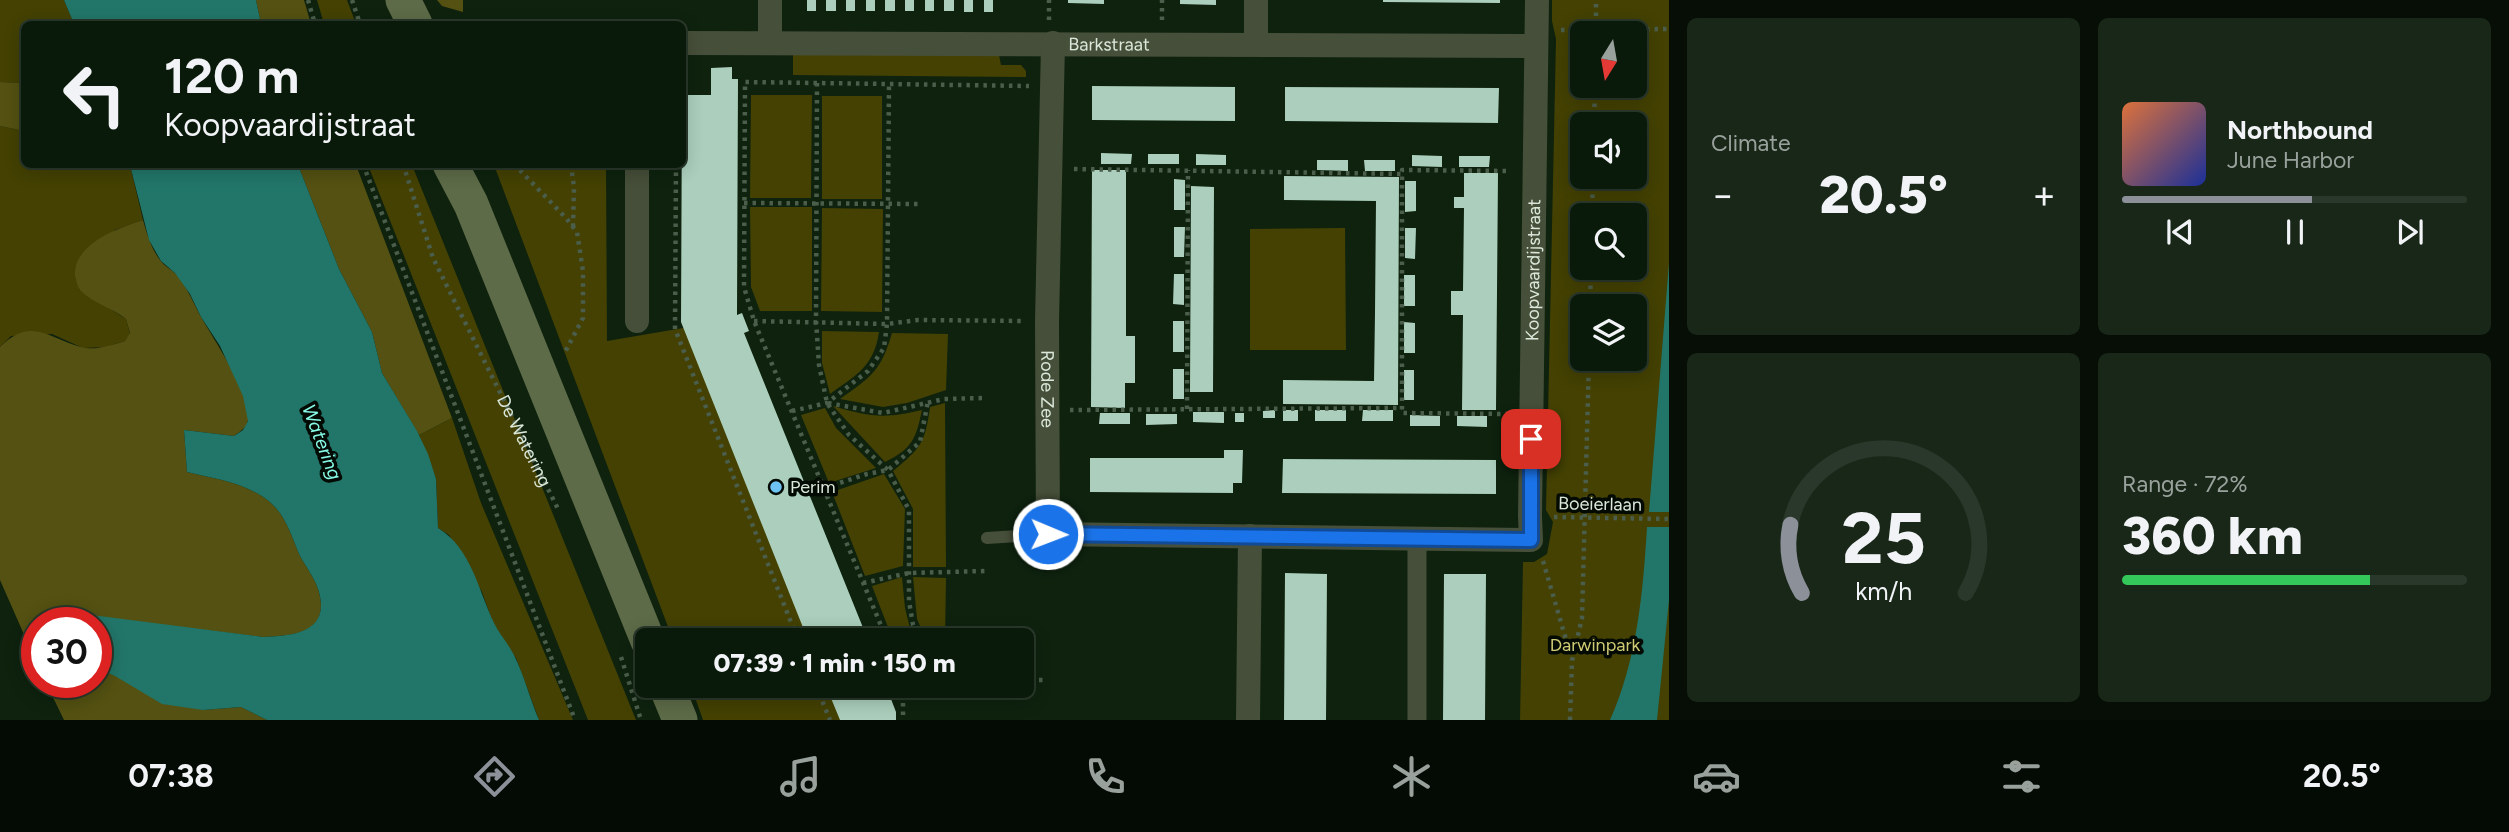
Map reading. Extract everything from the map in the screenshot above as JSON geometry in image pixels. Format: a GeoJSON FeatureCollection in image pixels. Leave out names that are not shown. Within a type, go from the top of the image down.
{"type":"FeatureCollection","features":[{"type":"Feature","properties":{"kind":"main road"},"geometry":{"type":"LineString","coordinates":[[379,0],[386,21]]}},
{"type":"Feature","properties":{"kind":"main road"},"geometry":{"type":"LineString","coordinates":[[403,0],[414,21]]}},
{"type":"Feature","properties":{"kind":"main road","name":"De Watering"},"geometry":{"type":"LineString","coordinates":[[452,168],[471,204]]}},
{"type":"Feature","properties":{"kind":"main road","name":"De Watering"},"geometry":{"type":"LineString","coordinates":[[462,168],[471,204],[634,648]]}},
{"type":"Feature","properties":{"kind":"main road"},"geometry":{"type":"LineString","coordinates":[[671,698],[680,720]]}},
{"type":"Feature","properties":{"kind":"street"},"geometry":{"type":"LineString","coordinates":[[770,0],[770,41]]}},
{"type":"Feature","properties":{"kind":"street"},"geometry":{"type":"LineString","coordinates":[[1256,0],[1256,43]]}},
{"type":"Feature","properties":{"kind":"street","name":"Koopvaardijstraat"},"geometry":{"type":"LineString","coordinates":[[1531,528],[1537,0]]}},
{"type":"Feature","properties":{"kind":"street","name":"Barkstraat"},"geometry":{"type":"LineString","coordinates":[[686,43],[1256,43],[1537,38]]}},
{"type":"Feature","properties":{"kind":"street","name":"Rode Zee"},"geometry":{"type":"LineString","coordinates":[[1048,534],[1046,322],[1053,43]]}},
{"type":"Feature","properties":{"kind":"street"},"geometry":{"type":"LineString","coordinates":[[637,168],[637,321]]}},
{"type":"Feature","properties":{"kind":"street"},"geometry":{"type":"LineString","coordinates":[[1048,534],[1417,538],[1531,528]]}},
{"type":"Feature","properties":{"kind":"street"},"geometry":{"type":"LineString","coordinates":[[1248,720],[1250,537]]}},
{"type":"Feature","properties":{"kind":"street"},"geometry":{"type":"LineString","coordinates":[[1417,538],[1417,720]]}},
{"type":"Feature","properties":{"kind":"lane"},"geometry":{"type":"LineString","coordinates":[[986,538],[1048,534]]}},
{"type":"Feature","properties":{"kind":"path"},"geometry":{"type":"LineString","coordinates":[[308,0],[314,21]]}},
{"type":"Feature","properties":{"kind":"path"},"geometry":{"type":"LineString","coordinates":[[352,0],[359,21]]}},
{"type":"Feature","properties":{"kind":"path"},"geometry":{"type":"LineString","coordinates":[[1596,21],[1597,0]]}},
{"type":"Feature","properties":{"kind":"path"},"geometry":{"type":"LineString","coordinates":[[1647,30],[1669,29]]}},
{"type":"Feature","properties":{"kind":"path"},"geometry":{"type":"LineString","coordinates":[[1537,38],[1570,35]]}},
{"type":"Feature","properties":{"kind":"path"},"geometry":{"type":"LineString","coordinates":[[882,628],[754,321],[744,287],[745,82],[1053,87]]}},
{"type":"Feature","properties":{"kind":"path"},"geometry":{"type":"LineString","coordinates":[[817,83],[816,321],[819,365],[827,402],[849,435],[888,470],[909,510],[911,613],[915,628]]}},
{"type":"Feature","properties":{"kind":"path"},"geometry":{"type":"LineString","coordinates":[[792,411],[827,402],[869,371],[884,348],[887,324],[889,84]]}},
{"type":"Feature","properties":{"kind":"path"},"geometry":{"type":"LineString","coordinates":[[365,168],[575,720]]}},
{"type":"Feature","properties":{"kind":"path","name":"De Watering"},"geometry":{"type":"LineString","coordinates":[[404,168],[433,258],[563,518]]}},
{"type":"Feature","properties":{"kind":"path"},"geometry":{"type":"LineString","coordinates":[[517,168],[577,232],[583,271],[583,318],[561,359]]}},
{"type":"Feature","properties":{"kind":"path"},"geometry":{"type":"LineString","coordinates":[[572,168],[573,227]]}},
{"type":"Feature","properties":{"kind":"path"},"geometry":{"type":"LineString","coordinates":[[676,168],[675,329],[793,628]]}},
{"type":"Feature","properties":{"kind":"path"},"geometry":{"type":"LineString","coordinates":[[1050,169],[1402,174]]}},
{"type":"Feature","properties":{"kind":"path"},"geometry":{"type":"LineString","coordinates":[[1187,409],[1188,170]]}},
{"type":"Feature","properties":{"kind":"path"},"geometry":{"type":"LineString","coordinates":[[1531,414],[1402,413],[1402,170],[1535,171]]}},
{"type":"Feature","properties":{"kind":"path"},"geometry":{"type":"LineString","coordinates":[[744,203],[919,204]]}},
{"type":"Feature","properties":{"kind":"path"},"geometry":{"type":"LineString","coordinates":[[754,321],[887,324],[918,320],[1046,322]]}},
{"type":"Feature","properties":{"kind":"path"},"geometry":{"type":"LineString","coordinates":[[1570,720],[1572,661],[1582,618],[1589,371]]}},
{"type":"Feature","properties":{"kind":"path"},"geometry":{"type":"LineString","coordinates":[[827,402],[883,412],[944,398],[985,398]]}},
{"type":"Feature","properties":{"kind":"path"},"geometry":{"type":"LineString","coordinates":[[824,488],[888,470],[919,442],[928,401]]}},
{"type":"Feature","properties":{"kind":"path"},"geometry":{"type":"LineString","coordinates":[[1047,411],[1402,408]]}},
{"type":"Feature","properties":{"kind":"path","name":"Boeierlaan"},"geometry":{"type":"LineString","coordinates":[[1531,528],[1586,517],[1669,519]]}},
{"type":"Feature","properties":{"kind":"path"},"geometry":{"type":"LineString","coordinates":[[1531,528],[1544,563],[1572,661]]}},
{"type":"Feature","properties":{"kind":"path"},"geometry":{"type":"LineString","coordinates":[[863,583],[909,573],[986,571]]}},
{"type":"Feature","properties":{"kind":"path"},"geometry":{"type":"LineString","coordinates":[[634,648],[642,720]]}},
{"type":"Feature","properties":{"kind":"path"},"geometry":{"type":"LineString","coordinates":[[1034,680],[1047,680]]}},
{"type":"Feature","properties":{"kind":"path"},"geometry":{"type":"LineString","coordinates":[[821,698],[830,720]]}},
{"type":"Feature","properties":{"kind":"path"},"geometry":{"type":"LineString","coordinates":[[903,698],[903,720]]}},
{"type":"Feature","properties":{"kind":"green space"},"geometry":{"type":"Polygon","coordinates":[[[0,0],[64,0],[73,21],[21,21],[21,83],[0,82],[0,0]]]}},
{"type":"Feature","properties":{"kind":"green space"},"geometry":{"type":"Polygon","coordinates":[[[317,0],[347,0],[355,21],[323,21],[317,0]]]}},
{"type":"Feature","properties":{"kind":"green space","name":"Darwinpark"},"geometry":{"type":"Polygon","coordinates":[[[1552,0],[1669,0],[1669,720],[1520,720],[1523,562],[1534,562],[1547,554],[1553,522],[1546,510],[1556,39],[1552,21],[1552,0]]]}},
{"type":"Feature","properties":{"kind":"green space"},"geometry":{"type":"Polygon","coordinates":[[[793,54],[999,55],[1001,65],[1021,65],[1026,71],[1026,77],[793,75],[793,54]]]}},
{"type":"Feature","properties":{"kind":"green space"},"geometry":{"type":"Polygon","coordinates":[[[751,95],[812,95],[811,198],[750,198],[751,95]]]}},
{"type":"Feature","properties":{"kind":"green space"},"geometry":{"type":"Polygon","coordinates":[[[822,96],[882,96],[882,199],[822,199],[822,96]]]}},
{"type":"Feature","properties":{"kind":"green space"},"geometry":{"type":"Polygon","coordinates":[[[0,126],[21,130],[21,168],[131,168],[143,220],[115,230],[79,289],[126,319],[130,334],[125,341],[106,347],[83,348],[52,334],[11,336],[0,347],[0,126]]]}},
{"type":"Feature","properties":{"kind":"green space"},"geometry":{"type":"Polygon","coordinates":[[[369,168],[413,168],[636,720],[588,720],[369,168]]]}},
{"type":"Feature","properties":{"kind":"green space"},"geometry":{"type":"Polygon","coordinates":[[[495,168],[606,168],[607,341],[689,327],[810,628],[668,628],[495,168]]]}},
{"type":"Feature","properties":{"kind":"green space"},"geometry":{"type":"Polygon","coordinates":[[[750,207],[812,207],[812,311],[760,311],[751,287],[750,207]]]}},
{"type":"Feature","properties":{"kind":"green space"},"geometry":{"type":"Polygon","coordinates":[[[822,208],[883,209],[882,312],[821,311],[822,208]]]}},
{"type":"Feature","properties":{"kind":"green space"},"geometry":{"type":"Polygon","coordinates":[[[1345,228],[1346,350],[1250,350],[1250,229],[1345,228]]]}},
{"type":"Feature","properties":{"kind":"green space"},"geometry":{"type":"Polygon","coordinates":[[[822,331],[879,332],[877,344],[868,362],[856,375],[830,394],[822,363],[822,331]]]}},
{"type":"Feature","properties":{"kind":"green space"},"geometry":{"type":"Polygon","coordinates":[[[892,333],[948,334],[946,390],[907,403],[883,407],[840,399],[874,372],[884,356],[892,333]]]}},
{"type":"Feature","properties":{"kind":"green space"},"geometry":{"type":"Polygon","coordinates":[[[945,403],[946,567],[913,567],[913,509],[893,471],[920,444],[930,407],[945,403]]]}},
{"type":"Feature","properties":{"kind":"green space"},"geometry":{"type":"Polygon","coordinates":[[[833,406],[877,416],[922,410],[911,442],[885,462],[833,406]]]}},
{"type":"Feature","properties":{"kind":"green space"},"geometry":{"type":"Polygon","coordinates":[[[825,408],[836,428],[876,468],[829,483],[801,415],[825,408]]]}},
{"type":"Feature","properties":{"kind":"green space"},"geometry":{"type":"Polygon","coordinates":[[[452,418],[481,503],[573,720],[539,720],[516,658],[494,626],[482,592],[449,535],[438,528],[436,479],[419,435],[452,418]]]}},
{"type":"Feature","properties":{"kind":"green space"},"geometry":{"type":"Polygon","coordinates":[[[884,474],[905,509],[903,566],[865,576],[832,492],[884,474]]]}},
{"type":"Feature","properties":{"kind":"green space"},"geometry":{"type":"Polygon","coordinates":[[[902,577],[910,628],[888,628],[872,586],[902,577]]]}},
{"type":"Feature","properties":{"kind":"green space"},"geometry":{"type":"Polygon","coordinates":[[[913,577],[946,578],[945,628],[921,628],[917,619],[913,577]]]}},
{"type":"Feature","properties":{"kind":"green space"},"geometry":{"type":"Polygon","coordinates":[[[695,698],[838,698],[847,720],[703,720],[695,698]]]}},
{"type":"Feature","properties":{"kind":"shaded area"},"geometry":{"type":"Polygon","coordinates":[[[256,0],[304,0],[310,21],[260,21],[256,0]]]}},
{"type":"Feature","properties":{"kind":"shaded area"},"geometry":{"type":"Polygon","coordinates":[[[437,0],[463,0],[463,12],[442,6],[437,0]]]}},
{"type":"Feature","properties":{"kind":"shaded area"},"geometry":{"type":"Polygon","coordinates":[[[0,82],[21,83],[21,130],[0,126],[0,82]]]}},
{"type":"Feature","properties":{"kind":"shaded area"},"geometry":{"type":"Polygon","coordinates":[[[299,168],[357,168],[452,418],[419,435],[382,373],[372,332],[339,269],[299,168]]]}},
{"type":"Feature","properties":{"kind":"shaded area"},"geometry":{"type":"Polygon","coordinates":[[[143,220],[157,255],[183,284],[244,396],[248,420],[243,430],[234,436],[184,430],[187,472],[243,486],[263,497],[277,510],[318,589],[320,615],[307,629],[287,635],[263,637],[112,618],[112,607],[21,607],[21,628],[0,580],[0,347],[11,338],[31,331],[86,348],[125,341],[130,333],[126,319],[80,290],[75,275],[82,254],[100,238],[143,220]]]}},
{"type":"Feature","properties":{"kind":"shaded area"},"geometry":{"type":"Polygon","coordinates":[[[112,674],[203,710],[241,707],[267,720],[64,720],[53,698],[112,698],[112,674]]]}},
{"type":"Feature","properties":{"kind":"water"},"geometry":{"type":"Polygon","coordinates":[[[64,0],[256,0],[260,21],[73,21],[64,0]]]}},
{"type":"Feature","properties":{"kind":"water","name":"Watering"},"geometry":{"type":"Polygon","coordinates":[[[131,168],[299,168],[339,269],[372,332],[382,373],[428,454],[436,479],[438,528],[449,536],[466,558],[494,623],[518,663],[539,720],[267,720],[241,707],[203,710],[162,704],[112,675],[112,618],[263,637],[298,633],[315,623],[320,614],[318,589],[285,522],[272,504],[243,486],[187,472],[184,430],[234,436],[243,430],[248,421],[243,396],[220,346],[190,294],[175,273],[161,261],[149,240],[131,168]]]}},
{"type":"Feature","properties":{"kind":"water"},"geometry":{"type":"Polygon","coordinates":[[[1669,263],[1669,512],[1649,512],[1669,263]]]}},
{"type":"Feature","properties":{"kind":"water"},"geometry":{"type":"Polygon","coordinates":[[[1647,527],[1669,527],[1669,600],[1657,720],[1610,720],[1633,650],[1641,601],[1647,527]]]}},
{"type":"Feature","properties":{"kind":"building"},"geometry":{"type":"Polygon","coordinates":[[[807,0],[816,0],[816,11],[807,11],[807,0]]]}},
{"type":"Feature","properties":{"kind":"building"},"geometry":{"type":"Polygon","coordinates":[[[826,0],[836,0],[836,11],[826,11],[826,0]]]}},
{"type":"Feature","properties":{"kind":"building"},"geometry":{"type":"Polygon","coordinates":[[[846,0],[855,0],[855,11],[846,11],[846,0]]]}},
{"type":"Feature","properties":{"kind":"building"},"geometry":{"type":"Polygon","coordinates":[[[866,0],[875,0],[875,11],[866,11],[866,0]]]}},
{"type":"Feature","properties":{"kind":"building"},"geometry":{"type":"Polygon","coordinates":[[[885,0],[895,0],[895,11],[885,11],[885,0]]]}},
{"type":"Feature","properties":{"kind":"building"},"geometry":{"type":"Polygon","coordinates":[[[905,0],[914,0],[914,11],[905,11],[905,0]]]}},
{"type":"Feature","properties":{"kind":"building"},"geometry":{"type":"Polygon","coordinates":[[[925,0],[934,0],[934,11],[925,11],[925,0]]]}},
{"type":"Feature","properties":{"kind":"building"},"geometry":{"type":"Polygon","coordinates":[[[944,0],[954,0],[954,11],[944,11],[944,0]]]}},
{"type":"Feature","properties":{"kind":"building"},"geometry":{"type":"Polygon","coordinates":[[[964,0],[973,0],[973,12],[964,12],[964,0]]]}},
{"type":"Feature","properties":{"kind":"building"},"geometry":{"type":"Polygon","coordinates":[[[984,0],[993,0],[993,12],[984,12],[984,0]]]}},
{"type":"Feature","properties":{"kind":"building"},"geometry":{"type":"Polygon","coordinates":[[[1068,0],[1104,0],[1104,4],[1068,3],[1068,0]]]}},
{"type":"Feature","properties":{"kind":"building"},"geometry":{"type":"Polygon","coordinates":[[[1180,0],[1216,0],[1216,5],[1180,4],[1180,0]]]}},
{"type":"Feature","properties":{"kind":"building"},"geometry":{"type":"Polygon","coordinates":[[[1500,0],[1500,3],[1383,2],[1500,0]]]}},
{"type":"Feature","properties":{"kind":"building","name":"Perim"},"geometry":{"type":"Polygon","coordinates":[[[732,67],[732,79],[738,79],[737,315],[742,313],[749,331],[744,333],[863,628],[803,628],[681,322],[682,168],[686,168],[686,95],[711,95],[711,68],[732,67]]]}},
{"type":"Feature","properties":{"kind":"building"},"geometry":{"type":"Polygon","coordinates":[[[1092,86],[1235,87],[1235,121],[1092,120],[1092,86]]]}},
{"type":"Feature","properties":{"kind":"building"},"geometry":{"type":"Polygon","coordinates":[[[1285,87],[1499,88],[1498,123],[1285,121],[1285,87]]]}},
{"type":"Feature","properties":{"kind":"building"},"geometry":{"type":"Polygon","coordinates":[[[1101,153],[1132,154],[1131,164],[1101,164],[1101,153]]]}},
{"type":"Feature","properties":{"kind":"building"},"geometry":{"type":"Polygon","coordinates":[[[1148,154],[1179,154],[1179,164],[1148,164],[1148,154]]]}},
{"type":"Feature","properties":{"kind":"building"},"geometry":{"type":"Polygon","coordinates":[[[1196,154],[1226,155],[1226,165],[1196,165],[1196,154]]]}},
{"type":"Feature","properties":{"kind":"building"},"geometry":{"type":"Polygon","coordinates":[[[1412,155],[1442,156],[1442,167],[1412,166],[1412,155]]]}},
{"type":"Feature","properties":{"kind":"building"},"geometry":{"type":"Polygon","coordinates":[[[1459,156],[1490,156],[1489,167],[1459,167],[1459,156]]]}},
{"type":"Feature","properties":{"kind":"building"},"geometry":{"type":"Polygon","coordinates":[[[1317,160],[1348,160],[1348,171],[1317,170],[1317,160]]]}},
{"type":"Feature","properties":{"kind":"building"},"geometry":{"type":"Polygon","coordinates":[[[1364,160],[1395,160],[1395,171],[1365,171],[1364,160]]]}},
{"type":"Feature","properties":{"kind":"building"},"geometry":{"type":"Polygon","coordinates":[[[1092,170],[1126,170],[1126,336],[1135,336],[1135,383],[1125,383],[1125,408],[1091,407],[1092,170]]]}},
{"type":"Feature","properties":{"kind":"building"},"geometry":{"type":"Polygon","coordinates":[[[1464,173],[1498,173],[1496,410],[1462,410],[1463,315],[1451,315],[1451,291],[1463,291],[1464,208],[1454,208],[1454,197],[1464,197],[1464,173]]]}},
{"type":"Feature","properties":{"kind":"building"},"geometry":{"type":"Polygon","coordinates":[[[1284,176],[1399,177],[1398,405],[1283,404],[1283,380],[1374,381],[1376,201],[1284,200],[1284,176]]]}},
{"type":"Feature","properties":{"kind":"building"},"geometry":{"type":"Polygon","coordinates":[[[1174,179],[1185,180],[1185,210],[1174,210],[1174,179]]]}},
{"type":"Feature","properties":{"kind":"building"},"geometry":{"type":"Polygon","coordinates":[[[1405,181],[1416,181],[1416,211],[1405,212],[1405,181]]]}},
{"type":"Feature","properties":{"kind":"building"},"geometry":{"type":"Polygon","coordinates":[[[1191,186],[1214,187],[1213,392],[1190,392],[1191,186]]]}},
{"type":"Feature","properties":{"kind":"building"},"geometry":{"type":"Polygon","coordinates":[[[1174,227],[1185,227],[1184,257],[1174,257],[1174,227]]]}},
{"type":"Feature","properties":{"kind":"building"},"geometry":{"type":"Polygon","coordinates":[[[1405,228],[1416,228],[1415,259],[1405,258],[1405,228]]]}},
{"type":"Feature","properties":{"kind":"building"},"geometry":{"type":"Polygon","coordinates":[[[1174,274],[1184,274],[1184,305],[1173,304],[1174,274]]]}},
{"type":"Feature","properties":{"kind":"building"},"geometry":{"type":"Polygon","coordinates":[[[1404,275],[1415,275],[1415,306],[1404,306],[1404,275]]]}},
{"type":"Feature","properties":{"kind":"building"},"geometry":{"type":"Polygon","coordinates":[[[1173,321],[1184,321],[1184,352],[1173,352],[1173,321]]]}},
{"type":"Feature","properties":{"kind":"building"},"geometry":{"type":"Polygon","coordinates":[[[1404,322],[1415,323],[1415,353],[1404,353],[1404,322]]]}},
{"type":"Feature","properties":{"kind":"building"},"geometry":{"type":"Polygon","coordinates":[[[1173,369],[1184,369],[1184,399],[1173,399],[1173,369]]]}},
{"type":"Feature","properties":{"kind":"building"},"geometry":{"type":"Polygon","coordinates":[[[1404,370],[1414,370],[1414,400],[1404,400],[1404,370]]]}},
{"type":"Feature","properties":{"kind":"building"},"geometry":{"type":"Polygon","coordinates":[[[1275,410],[1275,418],[1263,418],[1263,411],[1275,410]]]}},
{"type":"Feature","properties":{"kind":"building"},"geometry":{"type":"Polygon","coordinates":[[[1283,410],[1298,410],[1298,421],[1283,421],[1283,410]]]}},
{"type":"Feature","properties":{"kind":"building"},"geometry":{"type":"Polygon","coordinates":[[[1315,410],[1346,410],[1346,421],[1315,421],[1315,410]]]}},
{"type":"Feature","properties":{"kind":"building"},"geometry":{"type":"Polygon","coordinates":[[[1363,410],[1393,410],[1393,421],[1362,421],[1363,410]]]}},
{"type":"Feature","properties":{"kind":"building"},"geometry":{"type":"Polygon","coordinates":[[[1193,412],[1224,412],[1224,423],[1193,422],[1193,412]]]}},
{"type":"Feature","properties":{"kind":"building"},"geometry":{"type":"Polygon","coordinates":[[[1100,413],[1130,413],[1130,424],[1099,424],[1100,413]]]}},
{"type":"Feature","properties":{"kind":"building"},"geometry":{"type":"Polygon","coordinates":[[[1235,413],[1244,413],[1244,422],[1235,422],[1235,413]]]}},
{"type":"Feature","properties":{"kind":"building"},"geometry":{"type":"Polygon","coordinates":[[[1146,414],[1177,414],[1177,424],[1146,425],[1146,414]]]}},
{"type":"Feature","properties":{"kind":"building"},"geometry":{"type":"Polygon","coordinates":[[[1410,415],[1440,416],[1440,426],[1410,426],[1410,415]]]}},
{"type":"Feature","properties":{"kind":"building"},"geometry":{"type":"Polygon","coordinates":[[[1457,416],[1487,416],[1487,427],[1457,426],[1457,416]]]}},
{"type":"Feature","properties":{"kind":"building"},"geometry":{"type":"Polygon","coordinates":[[[1224,450],[1243,450],[1242,483],[1233,483],[1233,493],[1090,492],[1090,458],[1224,458],[1224,450]]]}},
{"type":"Feature","properties":{"kind":"building"},"geometry":{"type":"Polygon","coordinates":[[[1283,459],[1496,460],[1496,494],[1282,493],[1283,459]]]}},
{"type":"Feature","properties":{"kind":"building"},"geometry":{"type":"Polygon","coordinates":[[[1285,573],[1327,574],[1326,720],[1284,720],[1285,573]]]}},
{"type":"Feature","properties":{"kind":"building"},"geometry":{"type":"Polygon","coordinates":[[[1444,574],[1486,574],[1485,720],[1443,720],[1444,574]]]}},
{"type":"Feature","properties":{"kind":"building"},"geometry":{"type":"Polygon","coordinates":[[[831,698],[894,698],[891,699],[896,720],[840,720],[831,698]]]}},
{"type":"Feature","properties":{"kind":"place","name":"Perim"},"geometry":{"type":"Point","coordinates":[776,487]}},
{"type":"Feature","properties":{"kind":"route"},"geometry":{"type":"LineString","coordinates":[[1048,534],[1531,540],[1531,439]]}}]}
